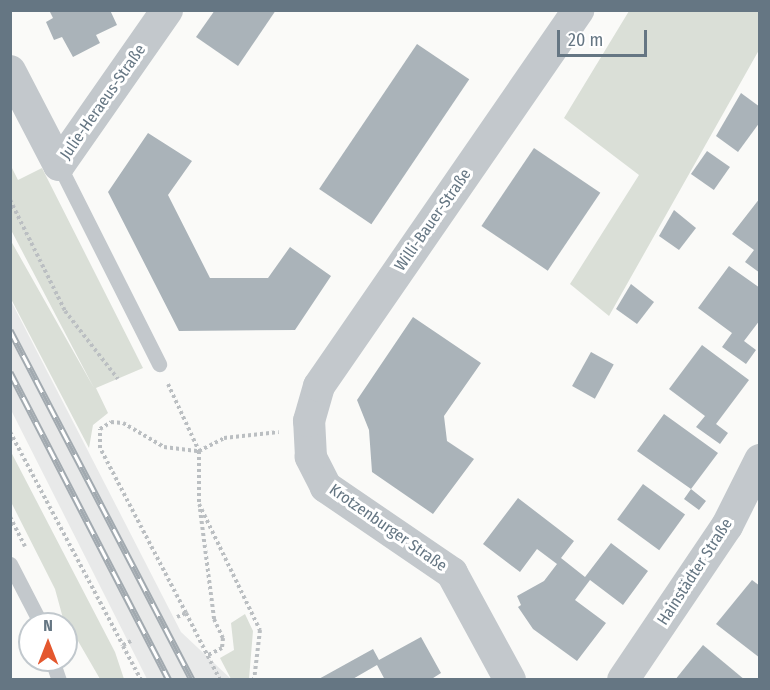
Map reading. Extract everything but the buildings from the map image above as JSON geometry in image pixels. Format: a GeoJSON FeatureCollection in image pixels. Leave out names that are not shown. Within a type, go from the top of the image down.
{"type":"FeatureCollection","features":[{"type":"Feature","properties":{"kind":"street","name":"Julie-Heraeus-Straße"},"geometry":{"type":"LineString","coordinates":[[10,71],[59,165],[167,10]]}},
{"type":"Feature","properties":{"kind":"street","name":"Willi-Bauer-Straße"},"geometry":{"type":"LineString","coordinates":[[309,438],[319,386],[578,10]]}},
{"type":"Feature","properties":{"kind":"street","name":"Krotzenburger Straße"},"geometry":{"type":"LineString","coordinates":[[309,438],[315,471],[326,487],[452,573],[510,680]]}},
{"type":"Feature","properties":{"kind":"street","name":"Hainstädter Straße"},"geometry":{"type":"LineString","coordinates":[[623,680],[727,526],[759,460]]}},
{"type":"Feature","properties":{"kind":"lane"},"geometry":{"type":"LineString","coordinates":[[59,165],[159,364]]}},
{"type":"Feature","properties":{"kind":"lane"},"geometry":{"type":"LineString","coordinates":[[10,564],[35,612]]}},
{"type":"Feature","properties":{"kind":"path"},"geometry":{"type":"LineString","coordinates":[[10,200],[65,311],[118,378]]}},
{"type":"Feature","properties":{"kind":"path"},"geometry":{"type":"LineString","coordinates":[[159,364],[199,451],[199,504],[214,619],[223,638],[222,648],[208,655]]}},
{"type":"Feature","properties":{"kind":"path"},"geometry":{"type":"LineString","coordinates":[[220,680],[97,438],[105,424],[116,421],[164,447],[199,451],[224,438],[283,432],[309,438]]}},
{"type":"Feature","properties":{"kind":"path"},"geometry":{"type":"LineString","coordinates":[[10,432],[141,680]]}},
{"type":"Feature","properties":{"kind":"path"},"geometry":{"type":"LineString","coordinates":[[199,504],[260,630],[254,680]]}},
{"type":"Feature","properties":{"kind":"path"},"geometry":{"type":"LineString","coordinates":[[177,617],[186,613]]}},
{"type":"Feature","properties":{"kind":"path"},"geometry":{"type":"LineString","coordinates":[[123,645],[131,641]]}},
{"type":"Feature","properties":{"kind":"shaded area"},"geometry":{"type":"Polygon","coordinates":[[[629,11],[759,11],[759,50],[609,316],[570,284],[639,175],[564,118],[629,11]]]}},
{"type":"Feature","properties":{"kind":"shaded area"},"geometry":{"type":"Polygon","coordinates":[[[11,166],[18,180],[42,168],[143,368],[96,388],[108,413],[93,425],[89,448],[11,299],[11,241],[94,388],[11,230],[11,166]]]}},
{"type":"Feature","properties":{"kind":"shaded area"},"geometry":{"type":"Polygon","coordinates":[[[10,299],[181,632],[231,679],[147,679],[11,410],[10,299]]]}},
{"type":"Feature","properties":{"kind":"shaded area"},"geometry":{"type":"Polygon","coordinates":[[[10,450],[115,652],[124,679],[100,679],[78,641],[78,612],[61,612],[55,589],[11,502],[10,450]]]}},
{"type":"Feature","properties":{"kind":"shaded area"},"geometry":{"type":"Polygon","coordinates":[[[245,614],[253,631],[249,679],[231,679],[220,658],[234,650],[231,623],[245,614]]]}},
{"type":"Feature","properties":{"kind":"railway"},"geometry":{"type":"LineString","coordinates":[[10,330],[192,680]]}},
{"type":"Feature","properties":{"kind":"railway"},"geometry":{"type":"LineString","coordinates":[[10,372],[169,680]]}}]}
